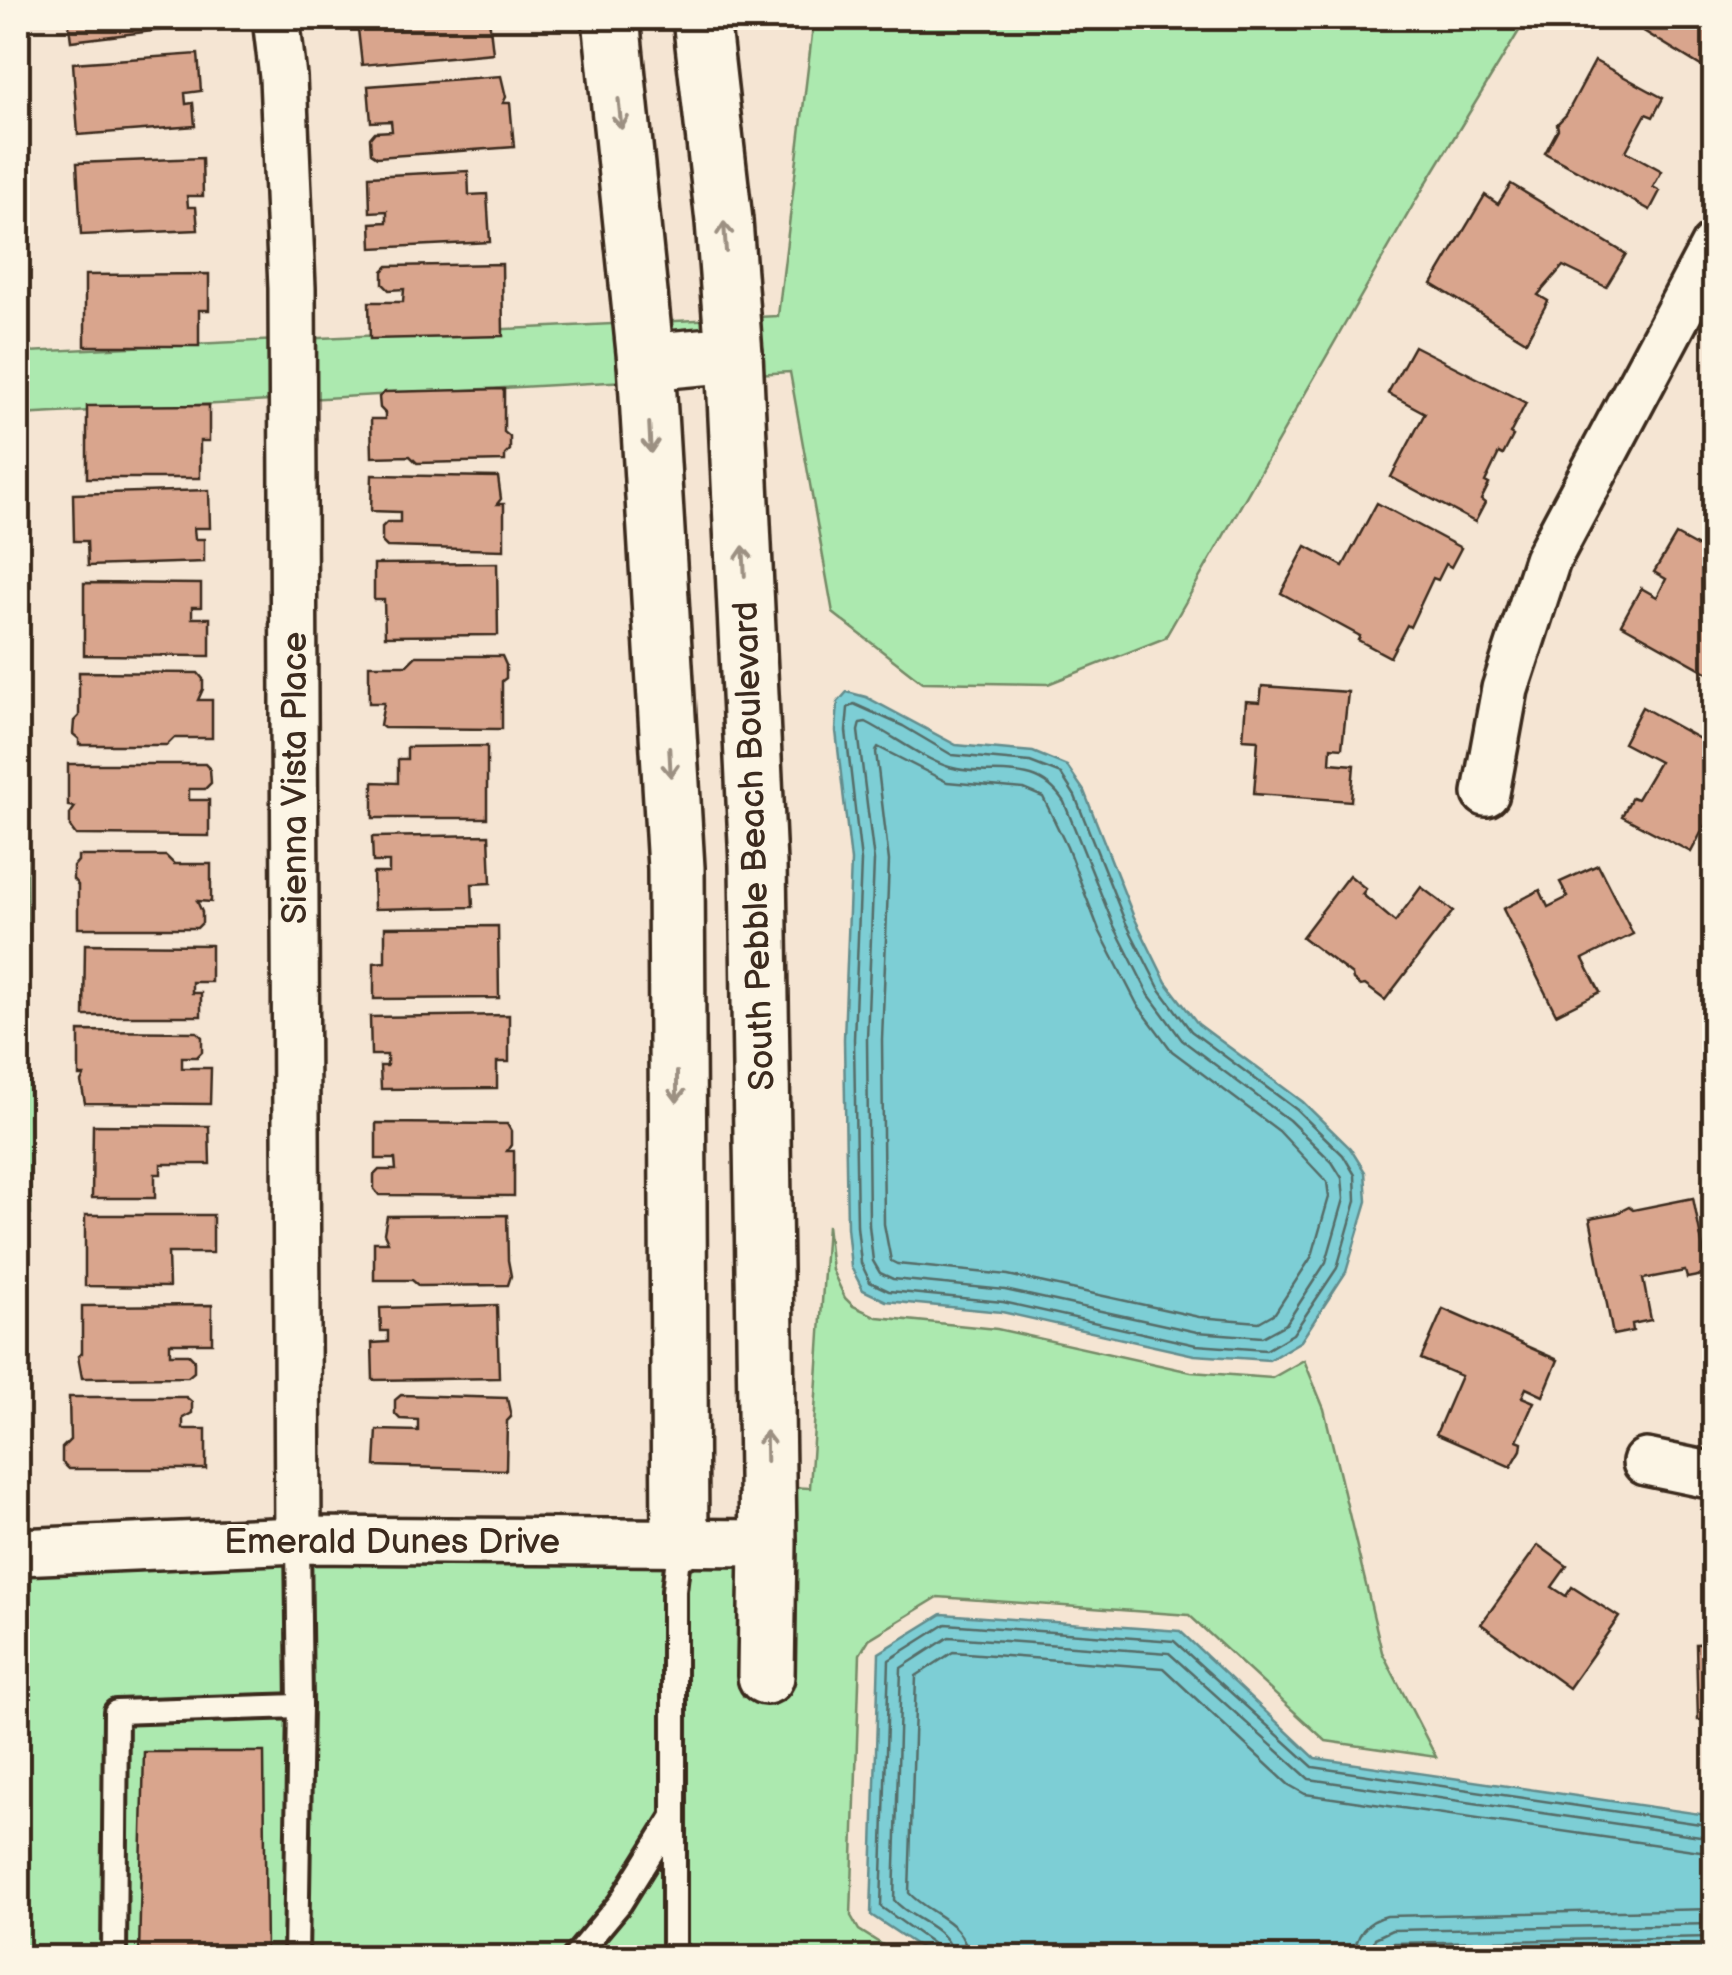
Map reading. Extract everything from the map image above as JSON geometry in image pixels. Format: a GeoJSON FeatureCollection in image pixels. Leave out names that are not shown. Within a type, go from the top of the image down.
{"type":"FeatureCollection","features":[{"type":"Feature","properties":{"kind":"street","name":"Sienna Vista Place"},"geometry":{"type":"LineString","coordinates":[[276,18],[283,77],[292,288],[298,1540]]}},
{"type":"Feature","properties":{"kind":"street"},"geometry":{"type":"LineString","coordinates":[[610,18],[646,362],[676,868],[680,1542]]}},
{"type":"Feature","properties":{"kind":"street","name":"South Pebble Beach Boulevard"},"geometry":{"type":"LineString","coordinates":[[701,18],[724,220],[734,354],[758,864],[768,1544],[766,1676]]}},
{"type":"Feature","properties":{"kind":"street"},"geometry":{"type":"LineString","coordinates":[[1486,792],[1504,689],[1547,560],[1714,246]]}},
{"type":"Feature","properties":{"kind":"street"},"geometry":{"type":"LineString","coordinates":[[646,362],[734,354]]}},
{"type":"Feature","properties":{"kind":"street"},"geometry":{"type":"LineString","coordinates":[[1646,1462],[1714,1476]]}},
{"type":"Feature","properties":{"kind":"street","name":"Emerald Dunes Drive"},"geometry":{"type":"LineString","coordinates":[[18,1552],[298,1540],[768,1544]]}},
{"type":"Feature","properties":{"kind":"lane"},"geometry":{"type":"LineString","coordinates":[[296,1958],[298,1540]]}},
{"type":"Feature","properties":{"kind":"lane"},"geometry":{"type":"LineString","coordinates":[[674,1958],[674,1590],[680,1542]]}},
{"type":"Feature","properties":{"kind":"lane"},"geometry":{"type":"LineString","coordinates":[[114,1958],[116,1712],[300,1706]]}},
{"type":"Feature","properties":{"kind":"lane"},"geometry":{"type":"LineString","coordinates":[[574,1958],[620,1904],[674,1815]]}},
{"type":"Feature","properties":{"kind":"green space"},"geometry":{"type":"Polygon","coordinates":[[[814,18],[1527,18],[1416,200],[1165,638],[1048,684],[922,682],[833,613],[790,372],[20,415],[31,1214],[18,1219],[18,269],[27,352],[778,316],[814,18]]]}},
{"type":"Feature","properties":{"kind":"green space"},"geometry":{"type":"Polygon","coordinates":[[[827,1225],[832,1270],[845,1298],[877,1317],[997,1329],[1191,1372],[1272,1378],[1304,1360],[1324,1409],[1382,1652],[1436,1757],[1326,1741],[1189,1615],[938,1597],[869,1639],[860,1654],[851,1916],[859,1930],[889,1949],[888,1957],[18,1958],[18,1573],[224,1562],[745,1564],[743,1697],[788,1695],[789,1487],[810,1488],[827,1225]]]}},
{"type":"Feature","properties":{"kind":"water"},"geometry":{"type":"Polygon","coordinates":[[[847,692],[866,697],[956,745],[1033,752],[1067,766],[1084,791],[1133,915],[1166,982],[1198,1024],[1303,1102],[1350,1148],[1365,1172],[1367,1201],[1346,1272],[1301,1341],[1269,1360],[1194,1355],[1002,1312],[886,1301],[863,1290],[851,1267],[847,1227],[844,1039],[851,861],[836,731],[838,702],[847,692]]]}},
{"type":"Feature","properties":{"kind":"water"},"geometry":{"type":"Polygon","coordinates":[[[942,1614],[1180,1631],[1315,1758],[1714,1816],[1714,1946],[936,1958],[871,1915],[879,1653],[942,1614]]]}},
{"type":"Feature","properties":{"kind":"building"},"geometry":{"type":"Polygon","coordinates":[[[68,18],[193,18],[194,26],[71,41],[68,18]]]}},
{"type":"Feature","properties":{"kind":"building"},"geometry":{"type":"Polygon","coordinates":[[[375,18],[489,18],[493,53],[362,65],[358,29],[376,28],[375,18]]]}},
{"type":"Feature","properties":{"kind":"building"},"geometry":{"type":"Polygon","coordinates":[[[1649,18],[1714,18],[1714,74],[1642,30],[1649,18]]]}},
{"type":"Feature","properties":{"kind":"building"},"geometry":{"type":"Polygon","coordinates":[[[198,54],[201,91],[185,93],[186,104],[193,103],[195,126],[78,135],[73,63],[198,54]]]}},
{"type":"Feature","properties":{"kind":"building"},"geometry":{"type":"Polygon","coordinates":[[[1595,61],[1663,98],[1653,117],[1646,114],[1626,151],[1662,171],[1653,187],[1660,191],[1650,210],[1545,153],[1557,124],[1566,115],[1595,61]]]}},
{"type":"Feature","properties":{"kind":"building"},"geometry":{"type":"Polygon","coordinates":[[[501,76],[506,97],[503,103],[510,103],[514,147],[377,157],[371,153],[370,138],[375,132],[392,131],[391,121],[371,122],[368,86],[501,76]]]}},
{"type":"Feature","properties":{"kind":"building"},"geometry":{"type":"Polygon","coordinates":[[[202,158],[203,196],[187,196],[188,207],[196,207],[198,230],[81,235],[77,163],[202,158]]]}},
{"type":"Feature","properties":{"kind":"building"},"geometry":{"type":"Polygon","coordinates":[[[468,171],[469,195],[487,194],[490,242],[372,248],[371,223],[387,222],[387,211],[370,212],[369,176],[468,171]]]}},
{"type":"Feature","properties":{"kind":"building"},"geometry":{"type":"Polygon","coordinates":[[[1511,184],[1626,254],[1606,287],[1563,266],[1538,295],[1548,301],[1526,341],[1432,284],[1485,195],[1498,204],[1511,184]]]}},
{"type":"Feature","properties":{"kind":"building"},"geometry":{"type":"Polygon","coordinates":[[[502,264],[503,336],[370,339],[369,302],[403,302],[404,289],[389,290],[383,284],[383,271],[388,266],[502,264]]]}},
{"type":"Feature","properties":{"kind":"building"},"geometry":{"type":"Polygon","coordinates":[[[209,274],[209,310],[199,310],[199,346],[85,346],[85,275],[209,274]]]}},
{"type":"Feature","properties":{"kind":"building"},"geometry":{"type":"Polygon","coordinates":[[[1414,346],[1526,403],[1510,434],[1513,436],[1503,455],[1499,453],[1485,482],[1489,484],[1481,500],[1485,503],[1475,522],[1391,477],[1425,413],[1388,393],[1414,346]]]}},
{"type":"Feature","properties":{"kind":"building"},"geometry":{"type":"Polygon","coordinates":[[[504,389],[504,432],[510,437],[505,461],[417,463],[410,456],[372,457],[371,419],[385,419],[379,397],[385,392],[504,389]]]}},
{"type":"Feature","properties":{"kind":"building"},"geometry":{"type":"Polygon","coordinates":[[[209,405],[209,441],[200,441],[200,478],[87,478],[87,406],[209,405]]]}},
{"type":"Feature","properties":{"kind":"building"},"geometry":{"type":"Polygon","coordinates":[[[372,475],[498,477],[501,499],[497,504],[504,504],[504,550],[387,547],[382,542],[382,527],[387,522],[400,522],[400,512],[371,511],[372,475]]]}},
{"type":"Feature","properties":{"kind":"building"},"geometry":{"type":"Polygon","coordinates":[[[209,490],[210,528],[194,528],[195,539],[204,539],[204,562],[88,566],[87,541],[74,541],[73,494],[209,490]]]}},
{"type":"Feature","properties":{"kind":"building"},"geometry":{"type":"Polygon","coordinates":[[[1377,503],[1461,548],[1451,567],[1446,564],[1438,580],[1433,578],[1410,627],[1407,625],[1390,657],[1281,593],[1306,546],[1343,566],[1377,503]]]}},
{"type":"Feature","properties":{"kind":"building"},"geometry":{"type":"Polygon","coordinates":[[[1676,535],[1714,556],[1714,676],[1621,624],[1641,588],[1657,597],[1666,579],[1654,572],[1676,535]]]}},
{"type":"Feature","properties":{"kind":"building"},"geometry":{"type":"Polygon","coordinates":[[[497,563],[498,635],[385,636],[384,600],[374,600],[374,564],[497,563]]]}},
{"type":"Feature","properties":{"kind":"building"},"geometry":{"type":"Polygon","coordinates":[[[84,583],[201,584],[201,607],[192,607],[192,618],[210,618],[210,656],[84,655],[84,583]]]}},
{"type":"Feature","properties":{"kind":"building"},"geometry":{"type":"Polygon","coordinates":[[[416,656],[502,656],[506,678],[502,681],[502,729],[380,725],[384,703],[369,703],[369,665],[407,665],[416,656]]]}},
{"type":"Feature","properties":{"kind":"building"},"geometry":{"type":"Polygon","coordinates":[[[79,672],[198,673],[203,689],[198,700],[212,700],[212,738],[174,738],[167,745],[79,745],[73,734],[74,721],[79,716],[79,672]]]}},
{"type":"Feature","properties":{"kind":"building"},"geometry":{"type":"Polygon","coordinates":[[[1262,686],[1348,692],[1342,748],[1331,747],[1330,763],[1354,765],[1351,801],[1254,794],[1258,740],[1243,739],[1246,701],[1260,702],[1262,686]]]}},
{"type":"Feature","properties":{"kind":"building"},"geometry":{"type":"Polygon","coordinates":[[[1642,707],[1714,747],[1714,808],[1691,852],[1622,816],[1659,762],[1623,743],[1642,707]]]}},
{"type":"Feature","properties":{"kind":"building"},"geometry":{"type":"Polygon","coordinates":[[[487,746],[487,818],[373,818],[373,782],[398,783],[398,759],[407,759],[407,747],[487,746]]]}},
{"type":"Feature","properties":{"kind":"building"},"geometry":{"type":"Polygon","coordinates":[[[68,764],[205,764],[210,769],[211,783],[205,789],[189,789],[189,800],[209,800],[209,836],[76,835],[70,827],[70,814],[75,807],[68,806],[68,764]]]}},
{"type":"Feature","properties":{"kind":"building"},"geometry":{"type":"Polygon","coordinates":[[[489,835],[491,883],[472,884],[473,907],[374,909],[373,873],[389,873],[389,862],[373,862],[372,837],[489,835]]]}},
{"type":"Feature","properties":{"kind":"building"},"geometry":{"type":"Polygon","coordinates":[[[78,856],[166,856],[174,864],[211,864],[211,902],[197,901],[202,923],[197,928],[78,928],[78,885],[73,879],[73,867],[78,856]]]}},
{"type":"Feature","properties":{"kind":"building"},"geometry":{"type":"Polygon","coordinates":[[[1598,865],[1633,934],[1583,959],[1600,992],[1556,1014],[1503,909],[1540,890],[1548,907],[1568,897],[1560,882],[1598,865]]]}},
{"type":"Feature","properties":{"kind":"building"},"geometry":{"type":"Polygon","coordinates":[[[1349,875],[1366,889],[1362,894],[1395,922],[1421,887],[1453,911],[1385,1000],[1365,985],[1360,986],[1352,975],[1302,937],[1349,875]]]}},
{"type":"Feature","properties":{"kind":"building"},"geometry":{"type":"Polygon","coordinates":[[[498,926],[499,998],[374,999],[374,963],[385,962],[385,927],[498,926]]]}},
{"type":"Feature","properties":{"kind":"building"},"geometry":{"type":"Polygon","coordinates":[[[85,944],[211,945],[211,982],[192,982],[192,993],[201,993],[201,1016],[84,1016],[85,944]]]}},
{"type":"Feature","properties":{"kind":"building"},"geometry":{"type":"Polygon","coordinates":[[[509,1015],[509,1062],[497,1062],[497,1088],[381,1089],[380,1066],[387,1066],[387,1055],[371,1055],[370,1017],[509,1015]]]}},
{"type":"Feature","properties":{"kind":"building"},"geometry":{"type":"Polygon","coordinates":[[[79,1031],[197,1032],[202,1037],[202,1052],[197,1057],[182,1057],[182,1068],[211,1068],[210,1104],[85,1103],[81,1082],[84,1076],[79,1076],[79,1031]]]}},
{"type":"Feature","properties":{"kind":"building"},"geometry":{"type":"Polygon","coordinates":[[[376,1123],[507,1124],[511,1145],[507,1151],[514,1151],[514,1196],[379,1195],[374,1189],[374,1175],[379,1170],[396,1170],[395,1159],[376,1159],[376,1123]]]}},
{"type":"Feature","properties":{"kind":"building"},"geometry":{"type":"Polygon","coordinates":[[[93,1125],[209,1126],[210,1164],[161,1164],[161,1174],[155,1174],[155,1198],[92,1198],[93,1125]]]}},
{"type":"Feature","properties":{"kind":"building"},"geometry":{"type":"Polygon","coordinates":[[[1693,1198],[1708,1274],[1687,1278],[1685,1271],[1643,1279],[1651,1320],[1632,1324],[1633,1331],[1613,1335],[1590,1218],[1629,1207],[1633,1210],[1693,1198]]]}},
{"type":"Feature","properties":{"kind":"building"},"geometry":{"type":"Polygon","coordinates":[[[85,1215],[213,1215],[213,1253],[168,1253],[169,1287],[85,1286],[85,1215]]]}},
{"type":"Feature","properties":{"kind":"building"},"geometry":{"type":"Polygon","coordinates":[[[507,1215],[511,1276],[508,1285],[419,1286],[412,1280],[374,1280],[374,1242],[388,1242],[384,1233],[387,1216],[507,1215]]]}},
{"type":"Feature","properties":{"kind":"building"},"geometry":{"type":"Polygon","coordinates":[[[212,1305],[212,1343],[170,1343],[170,1354],[188,1354],[194,1360],[194,1372],[188,1377],[82,1378],[78,1356],[82,1353],[82,1306],[212,1305]]]}},
{"type":"Feature","properties":{"kind":"building"},"geometry":{"type":"Polygon","coordinates":[[[497,1305],[499,1378],[373,1380],[372,1343],[388,1342],[388,1331],[381,1331],[380,1308],[497,1305]]]}},
{"type":"Feature","properties":{"kind":"building"},"geometry":{"type":"Polygon","coordinates":[[[1443,1309],[1558,1360],[1543,1396],[1526,1388],[1522,1397],[1534,1402],[1517,1440],[1522,1442],[1521,1450],[1511,1467],[1436,1434],[1461,1376],[1421,1359],[1443,1309]]]}},
{"type":"Feature","properties":{"kind":"building"},"geometry":{"type":"Polygon","coordinates":[[[18,1371],[23,1452],[18,1453],[18,1371]]]}},
{"type":"Feature","properties":{"kind":"building"},"geometry":{"type":"Polygon","coordinates":[[[401,1395],[507,1398],[511,1417],[507,1421],[506,1470],[375,1466],[377,1430],[418,1431],[418,1420],[400,1419],[395,1414],[395,1400],[401,1395]]]}},
{"type":"Feature","properties":{"kind":"building"},"geometry":{"type":"Polygon","coordinates":[[[69,1397],[186,1397],[192,1402],[192,1413],[183,1418],[183,1429],[206,1429],[206,1469],[69,1469],[62,1462],[62,1448],[70,1440],[69,1397]]]}},
{"type":"Feature","properties":{"kind":"building"},"geometry":{"type":"Polygon","coordinates":[[[1538,1545],[1567,1566],[1552,1587],[1566,1596],[1572,1587],[1619,1617],[1569,1688],[1481,1624],[1538,1545]]]}},
{"type":"Feature","properties":{"kind":"building"},"geometry":{"type":"Polygon","coordinates":[[[1714,1643],[1714,1720],[1698,1720],[1696,1644],[1714,1643]]]}},
{"type":"Feature","properties":{"kind":"building"},"geometry":{"type":"Polygon","coordinates":[[[144,1752],[264,1752],[266,1954],[139,1954],[144,1752]]]}}]}
